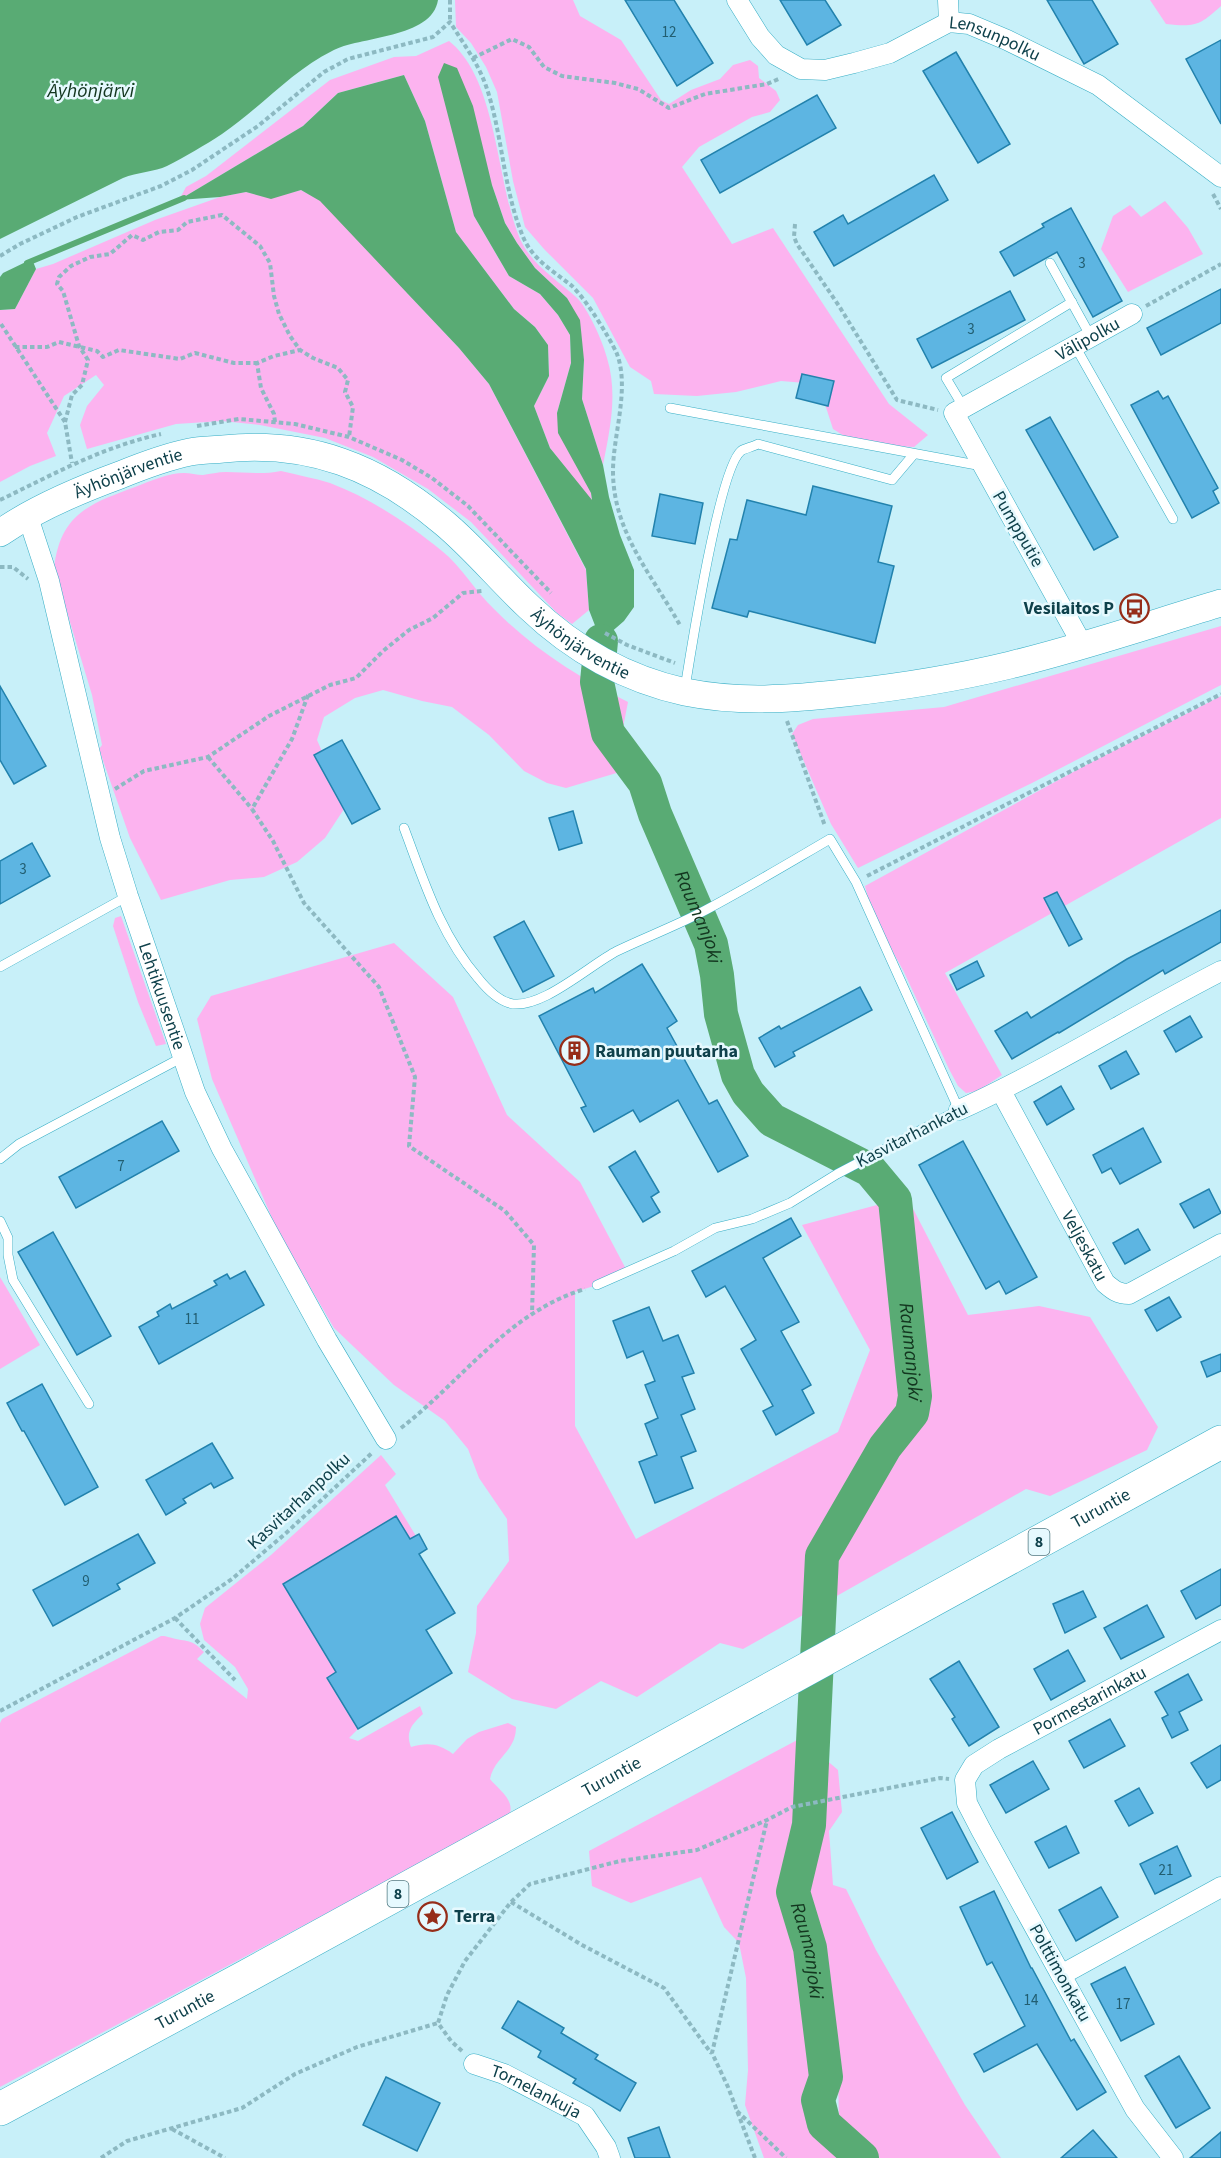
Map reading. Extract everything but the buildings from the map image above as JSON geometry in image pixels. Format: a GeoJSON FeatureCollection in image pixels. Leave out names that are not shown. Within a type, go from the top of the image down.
{"type":"FeatureCollection","features":[{"type":"Feature","properties":{"kind":"highway","name":"Turuntie"},"geometry":{"type":"LineString","coordinates":[[0,2109],[258,1971],[1221,1442]]}},
{"type":"Feature","properties":{"kind":"main road","name":"Äyhönjärventie"},"geometry":{"type":"LineString","coordinates":[[0,533],[94,484],[190,452],[241,447],[279,447],[326,455],[402,490],[444,523],[555,631],[587,638],[606,664],[629,675],[686,680],[734,698],[781,700],[939,679],[1010,665],[1221,603]]}},
{"type":"Feature","properties":{"kind":"street"},"geometry":{"type":"LineString","coordinates":[[737,0],[760,37],[776,55],[801,69]]}},
{"type":"Feature","properties":{"kind":"street"},"geometry":{"type":"LineString","coordinates":[[948,0],[950,22]]}},
{"type":"Feature","properties":{"kind":"street","name":"Lensunpolku"},"geometry":{"type":"LineString","coordinates":[[801,69],[825,70],[890,53],[950,22],[969,24],[1098,85],[1221,177]]}},
{"type":"Feature","properties":{"kind":"street","name":"Välipolku"},"geometry":{"type":"LineString","coordinates":[[959,411],[1132,314]]}},
{"type":"Feature","properties":{"kind":"street","name":"Pumpputie"},"geometry":{"type":"LineString","coordinates":[[959,411],[982,465],[1082,644]]}},
{"type":"Feature","properties":{"kind":"street","name":"Lehtikuusentie"},"geometry":{"type":"LineString","coordinates":[[28,517],[49,581],[110,838],[195,1092],[222,1149],[327,1340],[386,1440]]}},
{"type":"Feature","properties":{"kind":"street","name":"Kasvitarhankatu"},"geometry":{"type":"LineString","coordinates":[[959,1110],[1001,1091],[1166,998],[1221,971]]}},
{"type":"Feature","properties":{"kind":"street","name":"Veljeskatu"},"geometry":{"type":"LineString","coordinates":[[1001,1091],[1105,1283],[1113,1290],[1120,1294],[1129,1294],[1221,1244]]}},
{"type":"Feature","properties":{"kind":"street","name":"Pormestarinkatu"},"geometry":{"type":"LineString","coordinates":[[964,1780],[974,1765],[999,1749],[1221,1630]]}},
{"type":"Feature","properties":{"kind":"street","name":"Polttimonkatu"},"geometry":{"type":"LineString","coordinates":[[964,1780],[967,1803],[981,1830],[1135,2109],[1173,2158]]}},
{"type":"Feature","properties":{"kind":"street"},"geometry":{"type":"LineString","coordinates":[[1061,1975],[1221,1887]]}},
{"type":"Feature","properties":{"kind":"street","name":"Tornelankuja"},"geometry":{"type":"LineString","coordinates":[[474,2064],[504,2074],[585,2116],[606,2147],[610,2158]]}},
{"type":"Feature","properties":{"kind":"lane"},"geometry":{"type":"LineString","coordinates":[[1050,263],[1072,302],[1083,341],[1173,519]]}},
{"type":"Feature","properties":{"kind":"lane"},"geometry":{"type":"LineString","coordinates":[[959,411],[946,378],[1072,302]]}},
{"type":"Feature","properties":{"kind":"lane"},"geometry":{"type":"LineString","coordinates":[[670,408],[982,465]]}},
{"type":"Feature","properties":{"kind":"lane"},"geometry":{"type":"LineString","coordinates":[[686,680],[698,608],[728,472],[740,452],[758,444],[892,480],[914,454]]}},
{"type":"Feature","properties":{"kind":"lane"},"geometry":{"type":"LineString","coordinates":[[404,828],[434,910],[461,958],[496,997],[509,1003],[524,1005],[575,981],[614,953],[698,914],[830,838],[856,882],[959,1110]]}},
{"type":"Feature","properties":{"kind":"lane"},"geometry":{"type":"LineString","coordinates":[[0,967],[128,896]]}},
{"type":"Feature","properties":{"kind":"lane"},"geometry":{"type":"LineString","coordinates":[[0,1159],[19,1144],[183,1056]]}},
{"type":"Feature","properties":{"kind":"lane","name":"Kasvitarhankatu"},"geometry":{"type":"LineString","coordinates":[[597,1285],[674,1251],[716,1228],[752,1219],[790,1203],[837,1174],[959,1110]]}},
{"type":"Feature","properties":{"kind":"lane"},"geometry":{"type":"LineString","coordinates":[[0,1221],[8,1238],[8,1255],[14,1280],[89,1404]]}},
{"type":"Feature","properties":{"kind":"path"},"geometry":{"type":"LineString","coordinates":[[450,0],[450,22],[473,58],[491,100],[515,214],[525,242],[544,266],[573,287],[588,305],[617,354],[622,376],[613,472],[619,510],[629,541],[691,645]]}},
{"type":"Feature","properties":{"kind":"path"},"geometry":{"type":"LineString","coordinates":[[0,256],[20,244],[77,218],[161,186],[192,170],[258,126],[324,72],[378,50],[433,37],[450,22]]}},
{"type":"Feature","properties":{"kind":"path"},"geometry":{"type":"LineString","coordinates":[[473,58],[512,39],[529,47],[544,67],[562,76],[615,83],[638,89],[669,108],[705,94],[766,84],[801,69]]}},
{"type":"Feature","properties":{"kind":"path"},"geometry":{"type":"LineString","coordinates":[[65,422],[72,395],[82,385],[87,360],[78,346],[63,291],[57,284],[59,277],[71,266],[90,256],[110,254],[132,235],[143,240],[159,232],[178,230],[187,222],[222,215],[260,246],[270,263],[279,314],[300,350],[338,368],[348,380],[345,392],[353,407],[349,437]]}},
{"type":"Feature","properties":{"kind":"path"},"geometry":{"type":"LineString","coordinates":[[795,224],[794,237],[797,244],[839,306],[897,400],[959,411]]}},
{"type":"Feature","properties":{"kind":"path","name":"Välipolku"},"geometry":{"type":"LineString","coordinates":[[1132,314],[1221,264]]}},
{"type":"Feature","properties":{"kind":"path"},"geometry":{"type":"LineString","coordinates":[[1,324],[65,422],[72,463]]}},
{"type":"Feature","properties":{"kind":"path"},"geometry":{"type":"LineString","coordinates":[[15,347],[47,347],[59,342],[97,351],[103,357],[119,350],[180,360],[195,353],[234,363],[257,363],[300,350]]}},
{"type":"Feature","properties":{"kind":"path"},"geometry":{"type":"LineString","coordinates":[[257,363],[261,388],[274,414],[275,422]]}},
{"type":"Feature","properties":{"kind":"path"},"geometry":{"type":"LineString","coordinates":[[186,428],[239,419],[316,428],[349,437],[402,460],[432,478],[468,506],[555,598]]}},
{"type":"Feature","properties":{"kind":"path"},"geometry":{"type":"LineString","coordinates":[[0,500],[72,463],[133,440],[165,433]]}},
{"type":"Feature","properties":{"kind":"path"},"geometry":{"type":"LineString","coordinates":[[101,798],[144,771],[208,757],[268,716],[308,695],[356,678],[391,644],[409,630],[433,618],[463,593],[510,588]]}},
{"type":"Feature","properties":{"kind":"path"},"geometry":{"type":"LineString","coordinates":[[587,638],[627,645],[660,659],[686,680]]}},
{"type":"Feature","properties":{"kind":"path"},"geometry":{"type":"LineString","coordinates":[[856,882],[1221,694]]}},
{"type":"Feature","properties":{"kind":"path"},"geometry":{"type":"LineString","coordinates":[[252,809],[292,739],[308,695]]}},
{"type":"Feature","properties":{"kind":"path"},"geometry":{"type":"LineString","coordinates":[[781,700],[789,729],[830,838]]}},
{"type":"Feature","properties":{"kind":"path"},"geometry":{"type":"LineString","coordinates":[[208,757],[252,809],[273,841],[304,903],[380,987],[415,1077],[409,1146],[505,1211],[534,1245],[532,1314]]}},
{"type":"Feature","properties":{"kind":"path","name":"Kasvitarhanpolku"},"geometry":{"type":"LineString","coordinates":[[0,1712],[175,1618],[232,1579],[285,1534],[386,1440],[420,1413],[472,1361],[512,1328],[532,1314],[575,1292],[597,1285]]}},
{"type":"Feature","properties":{"kind":"path"},"geometry":{"type":"LineString","coordinates":[[175,1618],[214,1661],[235,1680]]}},
{"type":"Feature","properties":{"kind":"path"},"geometry":{"type":"LineString","coordinates":[[438,2023],[447,1995],[465,1961],[511,1902],[530,1884],[620,1861],[698,1850],[792,1807],[940,1779],[964,1780]]}},
{"type":"Feature","properties":{"kind":"path"},"geometry":{"type":"LineString","coordinates":[[712,2054],[767,1820]]}},
{"type":"Feature","properties":{"kind":"path"},"geometry":{"type":"LineString","coordinates":[[511,1902],[582,1945],[664,1988],[712,2054],[754,2158]]}},
{"type":"Feature","properties":{"kind":"path"},"geometry":{"type":"LineString","coordinates":[[438,2023],[451,2041],[474,2064]]}},
{"type":"Feature","properties":{"kind":"path"},"geometry":{"type":"LineString","coordinates":[[101,2158],[127,2140],[242,2108],[295,2074],[357,2047],[438,2023]]}},
{"type":"Feature","properties":{"kind":"path"},"geometry":{"type":"LineString","coordinates":[[736,2110],[786,2158]]}},
{"type":"Feature","properties":{"kind":"path"},"geometry":{"type":"LineString","coordinates":[[172,2129],[225,2158]]}},
{"type":"Feature","properties":{"kind":"shaded area"},"geometry":{"type":"Polygon","coordinates":[[[455,0],[573,0],[580,16],[621,40],[661,100],[669,104],[691,90],[720,79],[733,65],[750,60],[758,66],[759,78],[776,91],[780,100],[770,112],[752,117],[699,147],[682,167],[732,244],[773,228],[889,404],[928,435],[914,447],[857,444],[833,429],[823,398],[805,383],[781,381],[736,392],[697,396],[654,394],[651,381],[630,367],[593,298],[525,227],[513,181],[497,92],[486,67],[471,43],[456,27],[455,0]]]}},
{"type":"Feature","properties":{"kind":"shaded area"},"geometry":{"type":"Polygon","coordinates":[[[1150,0],[1221,0],[1221,6],[1196,24],[1176,25],[1166,24],[1150,0]]]}},
{"type":"Feature","properties":{"kind":"shaded area"},"geometry":{"type":"Polygon","coordinates":[[[449,41],[465,58],[487,106],[512,216],[520,239],[538,264],[581,302],[605,351],[610,371],[612,398],[603,465],[582,399],[584,360],[567,298],[535,268],[517,243],[505,223],[492,185],[474,216],[509,276],[540,294],[558,315],[570,335],[571,363],[557,413],[591,493],[592,501],[550,448],[534,406],[549,376],[548,345],[535,327],[514,309],[456,232],[425,121],[404,75],[338,93],[303,126],[179,200],[186,187],[206,176],[330,80],[394,57],[416,56],[449,41]]]}},
{"type":"Feature","properties":{"kind":"shaded area"},"geometry":{"type":"Polygon","coordinates":[[[301,190],[320,200],[459,348],[489,384],[586,570],[589,610],[572,624],[557,613],[471,522],[428,489],[373,457],[325,438],[260,425],[222,421],[176,424],[87,449],[80,425],[87,406],[104,385],[96,375],[64,396],[47,433],[56,456],[30,466],[0,482],[0,310],[15,309],[36,269],[53,264],[155,220],[220,197],[246,192],[271,198],[301,190]]]}},
{"type":"Feature","properties":{"kind":"shaded area"},"geometry":{"type":"Polygon","coordinates":[[[1165,201],[1188,228],[1203,254],[1128,292],[1101,249],[1113,216],[1130,205],[1141,217],[1165,201]]]}},
{"type":"Feature","properties":{"kind":"shaded area"},"geometry":{"type":"Polygon","coordinates":[[[281,471],[324,481],[345,489],[403,522],[449,557],[487,602],[524,637],[574,672],[628,702],[621,738],[626,766],[620,772],[566,788],[547,783],[524,771],[489,735],[452,707],[383,690],[355,698],[324,717],[317,740],[346,806],[325,838],[297,862],[264,877],[230,880],[161,900],[130,838],[99,749],[102,745],[92,695],[54,569],[57,550],[70,523],[80,514],[104,499],[153,480],[178,473],[203,475],[223,472],[281,471]]]}},
{"type":"Feature","properties":{"kind":"shaded area"},"geometry":{"type":"Polygon","coordinates":[[[1221,626],[1221,685],[1032,783],[858,868],[831,824],[792,734],[798,725],[813,719],[944,707],[1221,626]]]}},
{"type":"Feature","properties":{"kind":"shaded area"},"geometry":{"type":"Polygon","coordinates":[[[1221,696],[1221,818],[945,973],[1002,1075],[978,1091],[966,1093],[958,1086],[949,1069],[904,972],[872,914],[865,886],[1086,765],[1221,696]]]}},
{"type":"Feature","properties":{"kind":"shaded area"},"geometry":{"type":"Polygon","coordinates":[[[121,916],[166,1044],[156,1046],[138,1002],[113,926],[115,918],[121,916]]]}},
{"type":"Feature","properties":{"kind":"shaded area"},"geometry":{"type":"Polygon","coordinates":[[[394,943],[453,997],[507,1115],[580,1182],[627,1271],[575,1292],[575,1426],[636,1539],[838,1432],[870,1350],[802,1225],[907,1197],[968,1315],[1039,1306],[1090,1317],[1158,1427],[1147,1450],[1050,1496],[1026,1489],[743,1649],[720,1643],[637,1697],[601,1681],[556,1709],[512,1699],[468,1672],[476,1633],[477,1606],[509,1561],[507,1519],[479,1478],[468,1449],[445,1421],[394,1385],[334,1328],[278,1232],[212,1079],[197,1019],[211,996],[394,943]]]}},
{"type":"Feature","properties":{"kind":"shaded area"},"geometry":{"type":"Polygon","coordinates":[[[0,1277],[40,1345],[0,1369],[0,1277]]]}},
{"type":"Feature","properties":{"kind":"shaded area"},"geometry":{"type":"Polygon","coordinates":[[[381,1455],[396,1474],[385,1485],[416,1536],[410,1539],[396,1516],[283,1584],[336,1672],[328,1678],[358,1729],[349,1738],[358,1741],[420,1706],[423,1714],[409,1733],[411,1747],[434,1745],[453,1754],[467,1739],[479,1732],[508,1723],[516,1727],[509,1749],[492,1771],[490,1779],[508,1799],[510,1813],[404,1872],[0,2087],[0,1723],[2,1719],[161,1636],[197,1645],[204,1652],[197,1659],[247,1699],[248,1689],[235,1667],[204,1640],[200,1624],[205,1608],[271,1555],[381,1455]]]}},
{"type":"Feature","properties":{"kind":"shaded area"},"geometry":{"type":"Polygon","coordinates":[[[801,1738],[799,1850],[784,1894],[805,1952],[805,2031],[819,2063],[804,2097],[808,2119],[847,2158],[764,2158],[745,2105],[748,2070],[746,1978],[739,1943],[724,1927],[701,1877],[631,1903],[592,1886],[589,1851],[801,1738]]]}},
{"type":"Feature","properties":{"kind":"shaded area"},"geometry":{"type":"Polygon","coordinates":[[[824,1758],[838,1770],[842,1812],[829,1831],[833,1885],[846,1889],[876,1950],[965,2105],[1001,2158],[872,2158],[839,2126],[838,2071],[825,1973],[805,1889],[819,1822],[824,1758]]]}},
{"type":"Feature","properties":{"kind":"water","name":"Äyhönjärvi"},"geometry":{"type":"Polygon","coordinates":[[[0,0],[438,0],[433,13],[423,22],[409,29],[344,46],[318,59],[236,124],[181,159],[162,168],[123,178],[0,239],[0,0]]]}},
{"type":"Feature","properties":{"kind":"water"},"geometry":{"type":"Polygon","coordinates":[[[444,63],[457,68],[473,106],[492,185],[505,223],[535,268],[567,298],[580,320],[584,360],[582,399],[603,465],[620,535],[634,570],[634,607],[624,621],[601,641],[589,610],[586,569],[489,384],[459,348],[320,201],[301,190],[271,199],[246,192],[220,197],[179,200],[303,126],[338,93],[404,75],[425,121],[456,232],[514,309],[535,327],[548,345],[549,376],[534,406],[550,448],[592,500],[591,493],[558,433],[557,413],[571,363],[570,335],[558,315],[540,294],[509,276],[474,216],[438,77],[444,63]]]}},
{"type":"Feature","properties":{"kind":"water"},"geometry":{"type":"Polygon","coordinates":[[[32,259],[36,269],[15,309],[0,310],[0,277],[3,273],[32,259]]]}},
{"type":"Feature","properties":{"kind":"waterway"},"geometry":{"type":"LineString","coordinates":[[27,263],[184,198]]}},
{"type":"Feature","properties":{"kind":"waterway","name":"Raumanjoki"},"geometry":{"type":"LineString","coordinates":[[601,641],[597,682],[608,733],[645,783],[655,814],[711,944],[721,1014],[738,1075],[748,1093],[772,1120],[870,1170],[895,1200],[915,1396],[912,1413],[885,1447],[822,1556],[809,1825],[793,1892],[810,1948],[826,2077],[818,2100],[824,2124],[862,2158]]}},
{"type":"Feature","properties":{"kind":"place","name":"Vesilaitos P"},"geometry":{"type":"Point","coordinates":[1135,608]}},
{"type":"Feature","properties":{"kind":"place","name":"Rauman puutarha"},"geometry":{"type":"Point","coordinates":[574,1051]}},
{"type":"Feature","properties":{"kind":"place","name":"Terra"},"geometry":{"type":"Point","coordinates":[433,1916]}}]}
